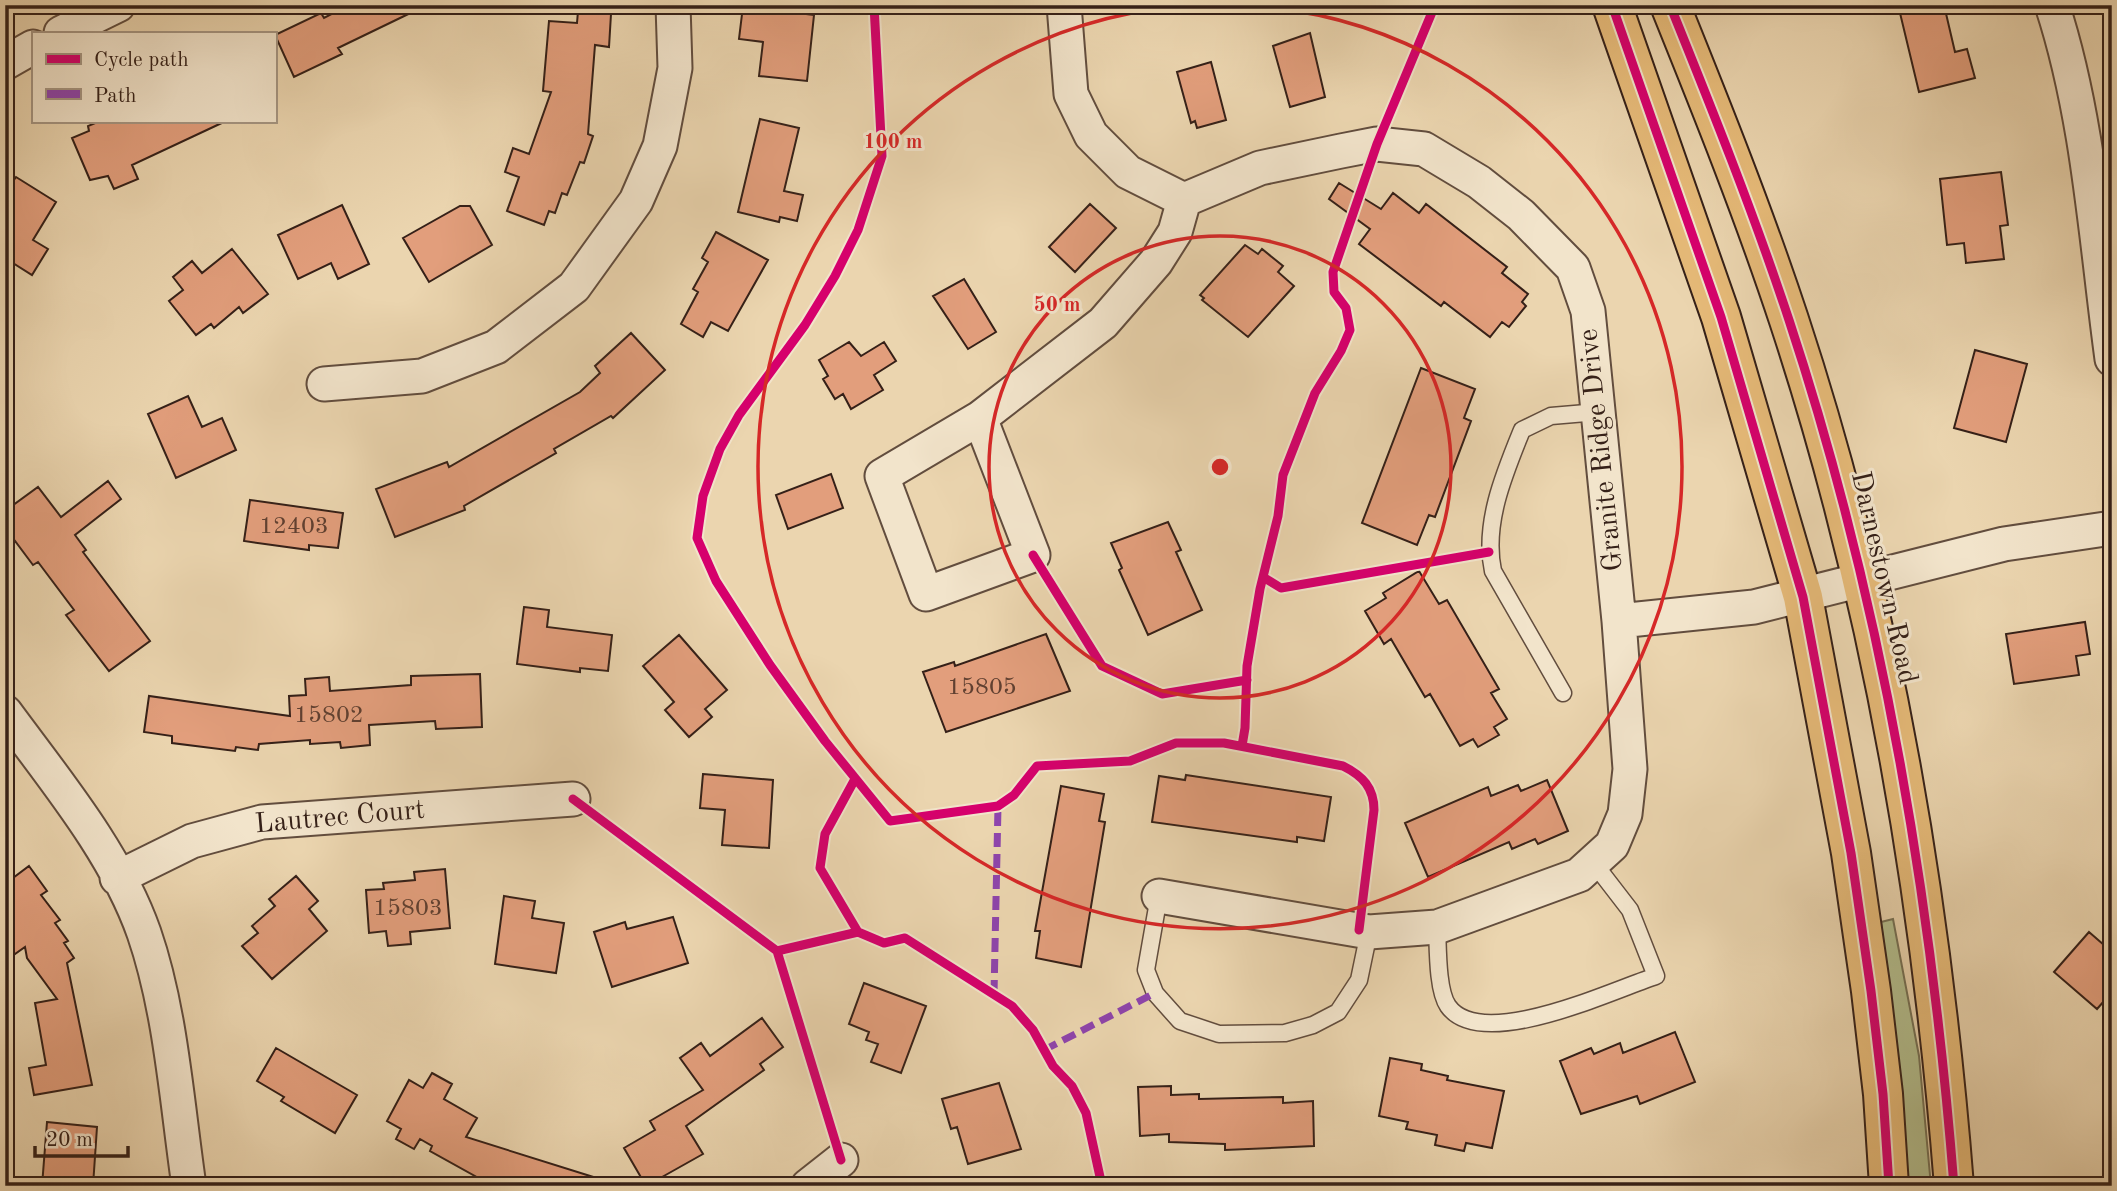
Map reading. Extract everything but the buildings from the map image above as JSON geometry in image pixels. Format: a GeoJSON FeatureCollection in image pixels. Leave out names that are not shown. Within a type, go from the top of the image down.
{"type":"FeatureCollection","features":[{"type":"Feature","properties":{"kind":"main road"},"geometry":{"type":"LineString","coordinates":[[1612,5],[1721,317],[1803,597],[1851,853],[1883,1094],[1889,1186]]}},
{"type":"Feature","properties":{"kind":"main road","name":"Darnestown Road"},"geometry":{"type":"LineString","coordinates":[[1670,5],[1720,130],[1790,321],[1863,581],[1891,718],[1925,925],[1938,1012],[1954,1186]]}},
{"type":"Feature","properties":{"kind":"street"},"geometry":{"type":"LineString","coordinates":[[63,32],[118,5]]}},
{"type":"Feature","properties":{"kind":"street"},"geometry":{"type":"LineString","coordinates":[[324,384],[422,376],[496,347],[574,287],[636,201],[660,146],[675,68],[673,5]]}},
{"type":"Feature","properties":{"kind":"street"},"geometry":{"type":"LineString","coordinates":[[980,418],[1033,555],[926,594],[882,476],[980,418],[1103,323],[1156,262],[1175,232],[1184,200],[1128,172],[1091,135],[1070,94],[1064,5]]}},
{"type":"Feature","properties":{"kind":"street"},"geometry":{"type":"LineString","coordinates":[[2052,5],[2063,38],[2085,152],[2112,359]]}},
{"type":"Feature","properties":{"kind":"street"},"geometry":{"type":"LineString","coordinates":[[5,63],[32,48]]}},
{"type":"Feature","properties":{"kind":"street","name":"Granite Ridge Drive"},"geometry":{"type":"LineString","coordinates":[[1160,896],[1368,932],[1437,927],[1579,875],[1612,845],[1625,814],[1630,769],[1619,621],[1588,311],[1573,268],[1521,215],[1479,182],[1424,149],[1377,144],[1260,168],[1184,200]]}},
{"type":"Feature","properties":{"kind":"street"},"geometry":{"type":"LineString","coordinates":[[1619,621],[1754,607],[1803,597],[2004,544],[2112,528]]}},
{"type":"Feature","properties":{"kind":"street"},"geometry":{"type":"LineString","coordinates":[[5,712],[80,814],[117,877],[144,933],[161,998],[189,1186]]}},
{"type":"Feature","properties":{"kind":"street","name":"Lautrec Court"},"geometry":{"type":"LineString","coordinates":[[117,877],[192,841],[262,822],[573,799]]}},
{"type":"Feature","properties":{"kind":"street"},"geometry":{"type":"LineString","coordinates":[[808,1186],[841,1160]]}},
{"type":"Feature","properties":{"kind":"lane"},"geometry":{"type":"LineString","coordinates":[[1563,694],[1493,571],[1489,552],[1490,528],[1522,430],[1551,416],[1598,412]]}},
{"type":"Feature","properties":{"kind":"lane"},"geometry":{"type":"LineString","coordinates":[[1437,927],[1441,980],[1448,1006],[1464,1019],[1488,1025],[1517,1023],[1656,976],[1630,910],[1593,862]]}},
{"type":"Feature","properties":{"kind":"lane"},"geometry":{"type":"LineString","coordinates":[[1160,896],[1146,970],[1155,993],[1180,1021],[1219,1034],[1242,1036],[1285,1033],[1313,1025],[1338,1012],[1359,980],[1368,932]]}},
{"type":"Feature","properties":{"kind":"green space"},"geometry":{"type":"Polygon","coordinates":[[[1893,919],[1919,1056],[1931,1186],[1908,1186],[1899,1071],[1881,922],[1893,919]]]}},
{"type":"Feature","properties":{"kind":"marked path"},"geometry":{"type":"LineString","coordinates":[[994,994],[998,806]]}},
{"type":"Feature","properties":{"kind":"marked path"},"geometry":{"type":"LineString","coordinates":[[1044,1050],[1155,993]]}},
{"type":"Feature","properties":{"kind":"cycle path"},"geometry":{"type":"LineString","coordinates":[[874,5],[882,156],[858,230],[835,276],[805,325],[739,415],[720,449],[703,496],[697,538],[716,581],[770,665],[825,741],[890,821],[998,806],[1014,795],[1037,766],[1130,761],[1176,743],[1224,743],[1343,766],[1366,784],[1372,795],[1374,810],[1359,930]]}},
{"type":"Feature","properties":{"kind":"cycle path"},"geometry":{"type":"LineString","coordinates":[[1242,746],[1247,666],[1260,589],[1278,516],[1283,475],[1315,393],[1341,351],[1350,330],[1346,308],[1334,292],[1333,272],[1377,144],[1435,5]]}},
{"type":"Feature","properties":{"kind":"cycle path"},"geometry":{"type":"LineString","coordinates":[[1612,5],[1721,317],[1803,597],[1851,853],[1883,1094],[1889,1186]]}},
{"type":"Feature","properties":{"kind":"cycle path"},"geometry":{"type":"LineString","coordinates":[[1670,5],[1732,162],[1789,320],[1822,425],[1876,639],[1916,857],[1944,1076],[1954,1186]]}},
{"type":"Feature","properties":{"kind":"cycle path"},"geometry":{"type":"LineString","coordinates":[[1263,577],[1281,588],[1489,552]]}},
{"type":"Feature","properties":{"kind":"cycle path"},"geometry":{"type":"LineString","coordinates":[[1033,555],[1102,666],[1162,694],[1247,680]]}},
{"type":"Feature","properties":{"kind":"cycle path"},"geometry":{"type":"LineString","coordinates":[[855,779],[825,834],[820,868],[858,932],[884,943],[905,938],[1012,1006],[1033,1030],[1053,1066],[1072,1086],[1086,1113],[1102,1186]]}},
{"type":"Feature","properties":{"kind":"cycle path"},"geometry":{"type":"LineString","coordinates":[[573,799],[777,951],[858,932]]}},
{"type":"Feature","properties":{"kind":"cycle path"},"geometry":{"type":"LineString","coordinates":[[777,951],[841,1160]]}}]}
